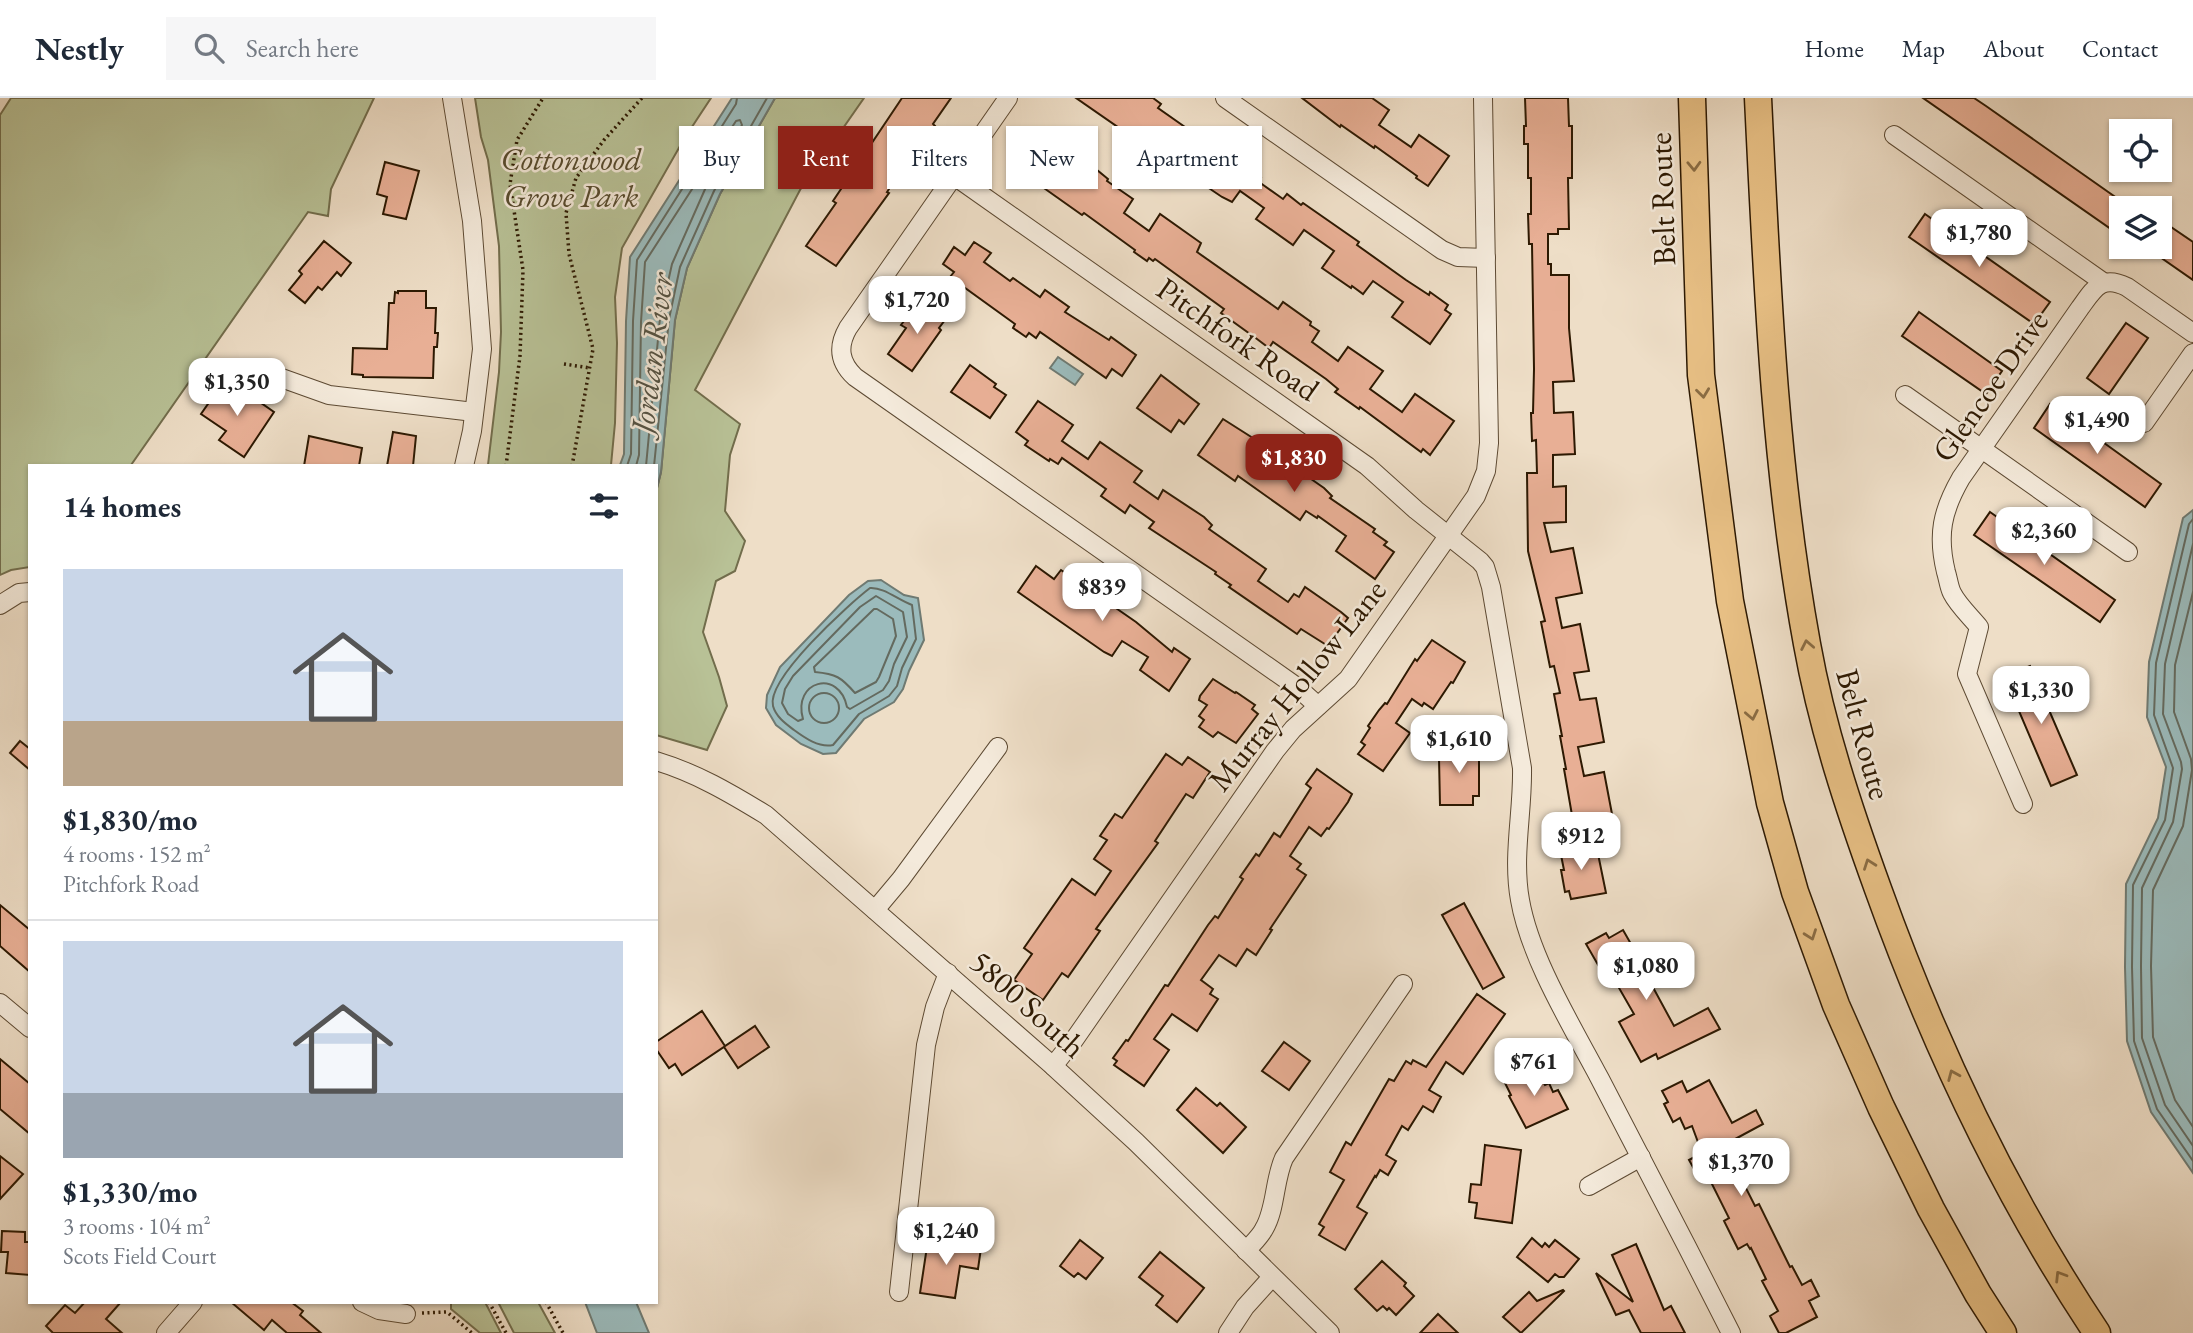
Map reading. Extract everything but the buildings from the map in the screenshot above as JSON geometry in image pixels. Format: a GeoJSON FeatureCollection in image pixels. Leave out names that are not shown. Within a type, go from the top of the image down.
{"type":"FeatureCollection","features":[{"type":"Feature","properties":{"kind":"highway","name":"Belt Route"},"geometry":{"type":"LineString","coordinates":[[1692,98],[1701,375],[1730,601],[1770,803],[1795,892],[1836,1005],[1881,1107],[1931,1209],[2003,1333]]}},
{"type":"Feature","properties":{"kind":"highway","name":"Belt Route"},"geometry":{"type":"LineString","coordinates":[[1758,98],[1765,244],[1783,484],[1808,648],[1830,744],[1850,812],[1898,945],[1956,1084],[2025,1215],[2097,1333]]}},
{"type":"Feature","properties":{"kind":"street"},"geometry":{"type":"LineString","coordinates":[[452,98],[471,221],[482,349],[472,431],[464,464]]}},
{"type":"Feature","properties":{"kind":"street"},"geometry":{"type":"LineString","coordinates":[[988,126],[1008,98]]}},
{"type":"Feature","properties":{"kind":"street"},"geometry":{"type":"LineString","coordinates":[[1226,98],[1442,250],[1458,257],[1486,258]]}},
{"type":"Feature","properties":{"kind":"street","name":"Murray Hollow Lane"},"geometry":{"type":"LineString","coordinates":[[1053,1066],[1074,1040],[1275,751],[1293,729],[1340,688],[1357,668],[1476,496],[1486,471],[1488,457],[1483,98]]}},
{"type":"Feature","properties":{"kind":"street"},"geometry":{"type":"LineString","coordinates":[[1894,135],[2103,282],[2127,287],[2193,333]]}},
{"type":"Feature","properties":{"kind":"street"},"geometry":{"type":"LineString","coordinates":[[943,189],[844,334],[841,352],[845,366],[855,377],[1297,687],[1318,706]]}},
{"type":"Feature","properties":{"kind":"street","name":"Pitchfork Road"},"geometry":{"type":"LineString","coordinates":[[973,189],[1367,466],[1485,567],[1491,587],[1522,768],[1523,791],[1516,859],[1520,902],[1526,926],[1560,1004],[1731,1333]]}},
{"type":"Feature","properties":{"kind":"street","name":"Glencoe Drive"},"geometry":{"type":"LineString","coordinates":[[2023,804],[1967,674],[1979,627],[1951,592],[1944,565],[1942,519],[1949,499],[1982,449],[2085,301],[2103,282]]}},
{"type":"Feature","properties":{"kind":"street"},"geometry":{"type":"LineString","coordinates":[[2144,423],[2193,353]]}},
{"type":"Feature","properties":{"kind":"street"},"geometry":{"type":"LineString","coordinates":[[259,370],[329,395],[474,412]]}},
{"type":"Feature","properties":{"kind":"street"},"geometry":{"type":"LineString","coordinates":[[1905,395],[2129,552]]}},
{"type":"Feature","properties":{"kind":"street"},"geometry":{"type":"LineString","coordinates":[[0,605],[19,593],[28,592]]}},
{"type":"Feature","properties":{"kind":"street"},"geometry":{"type":"LineString","coordinates":[[875,910],[998,747]]}},
{"type":"Feature","properties":{"kind":"street","name":"5800 South"},"geometry":{"type":"LineString","coordinates":[[658,762],[685,770],[766,815],[948,973],[1136,1142],[1330,1333]]}},
{"type":"Feature","properties":{"kind":"street"},"geometry":{"type":"LineString","coordinates":[[898,1292],[926,1045],[935,1007],[948,973]]}},
{"type":"Feature","properties":{"kind":"street"},"geometry":{"type":"LineString","coordinates":[[1246,1251],[1269,1220],[1276,1178],[1284,1158],[1403,984]]}},
{"type":"Feature","properties":{"kind":"street"},"geometry":{"type":"LineString","coordinates":[[0,1003],[28,1026]]}},
{"type":"Feature","properties":{"kind":"street"},"geometry":{"type":"LineString","coordinates":[[1589,1186],[1641,1157]]}},
{"type":"Feature","properties":{"kind":"street"},"geometry":{"type":"LineString","coordinates":[[1228,1333],[1245,1307],[1272,1277]]}},
{"type":"Feature","properties":{"kind":"street"},"geometry":{"type":"LineString","coordinates":[[166,1333],[191,1304]]}},
{"type":"Feature","properties":{"kind":"street"},"geometry":{"type":"LineString","coordinates":[[366,1304],[379,1310],[406,1314]]}},
{"type":"Feature","properties":{"kind":"path"},"geometry":{"type":"LineString","coordinates":[[506,464],[520,355],[523,270],[510,184],[517,139],[543,98]]}},
{"type":"Feature","properties":{"kind":"path"},"geometry":{"type":"LineString","coordinates":[[572,464],[593,349],[569,254],[566,213],[576,178],[642,98]]}},
{"type":"Feature","properties":{"kind":"path"},"geometry":{"type":"LineString","coordinates":[[564,364],[590,368]]}},
{"type":"Feature","properties":{"kind":"path"},"geometry":{"type":"LineString","coordinates":[[490,1304],[506,1333]]}},
{"type":"Feature","properties":{"kind":"path"},"geometry":{"type":"LineString","coordinates":[[546,1304],[563,1333]]}},
{"type":"Feature","properties":{"kind":"path"},"geometry":{"type":"LineString","coordinates":[[406,1314],[447,1312],[472,1333]]}},
{"type":"Feature","properties":{"kind":"green space"},"geometry":{"type":"Polygon","coordinates":[[[11,98],[374,98],[331,189],[328,216],[308,212],[132,464],[28,464],[28,567],[0,575],[0,115],[11,98]]]}},
{"type":"Feature","properties":{"kind":"green space","name":"Cottonwood Grove Park"},"geometry":{"type":"Polygon","coordinates":[[[475,98],[711,98],[693,126],[679,126],[679,148],[622,248],[615,297],[617,343],[611,464],[488,464],[501,332],[499,246],[488,160],[481,137],[475,98]]]}},
{"type":"Feature","properties":{"kind":"green space"},"geometry":{"type":"Polygon","coordinates":[[[775,98],[864,98],[845,126],[778,126],[778,189],[801,189],[695,390],[740,424],[730,455],[725,511],[745,541],[735,571],[716,581],[703,632],[727,706],[707,750],[658,736],[658,484],[675,320],[687,268],[723,189],[764,189],[764,126],[759,126],[775,98]]]}},
{"type":"Feature","properties":{"kind":"green space"},"geometry":{"type":"Polygon","coordinates":[[[451,1304],[486,1304],[501,1333],[480,1333],[451,1309],[451,1304]]]}},
{"type":"Feature","properties":{"kind":"green space"},"geometry":{"type":"Polygon","coordinates":[[[499,1304],[539,1304],[555,1333],[514,1333],[499,1304]]]}},
{"type":"Feature","properties":{"kind":"water"},"geometry":{"type":"Polygon","coordinates":[[[732,98],[775,98],[759,126],[714,126],[732,98]]]}},
{"type":"Feature","properties":{"kind":"water","name":"Jordan River"},"geometry":{"type":"Polygon","coordinates":[[[679,181],[679,189],[723,189],[687,268],[675,320],[658,484],[658,464],[620,464],[624,454],[630,257],[679,181]]]}},
{"type":"Feature","properties":{"kind":"water"},"geometry":{"type":"Polygon","coordinates":[[[1058,357],[1083,374],[1075,385],[1050,368],[1058,357]]]}},
{"type":"Feature","properties":{"kind":"water"},"geometry":{"type":"Polygon","coordinates":[[[2193,510],[2193,1173],[2151,1112],[2127,1041],[2125,967],[2126,884],[2158,818],[2166,767],[2147,717],[2149,662],[2183,518],[2193,510]]]}},
{"type":"Feature","properties":{"kind":"water"},"geometry":{"type":"Polygon","coordinates":[[[881,580],[904,595],[918,598],[924,640],[903,689],[894,702],[864,719],[836,753],[823,754],[801,744],[776,725],[766,708],[767,695],[780,667],[849,595],[868,581],[881,580]]]}},
{"type":"Feature","properties":{"kind":"water"},"geometry":{"type":"Polygon","coordinates":[[[586,1304],[637,1304],[649,1333],[597,1333],[586,1304]]]}}]}
